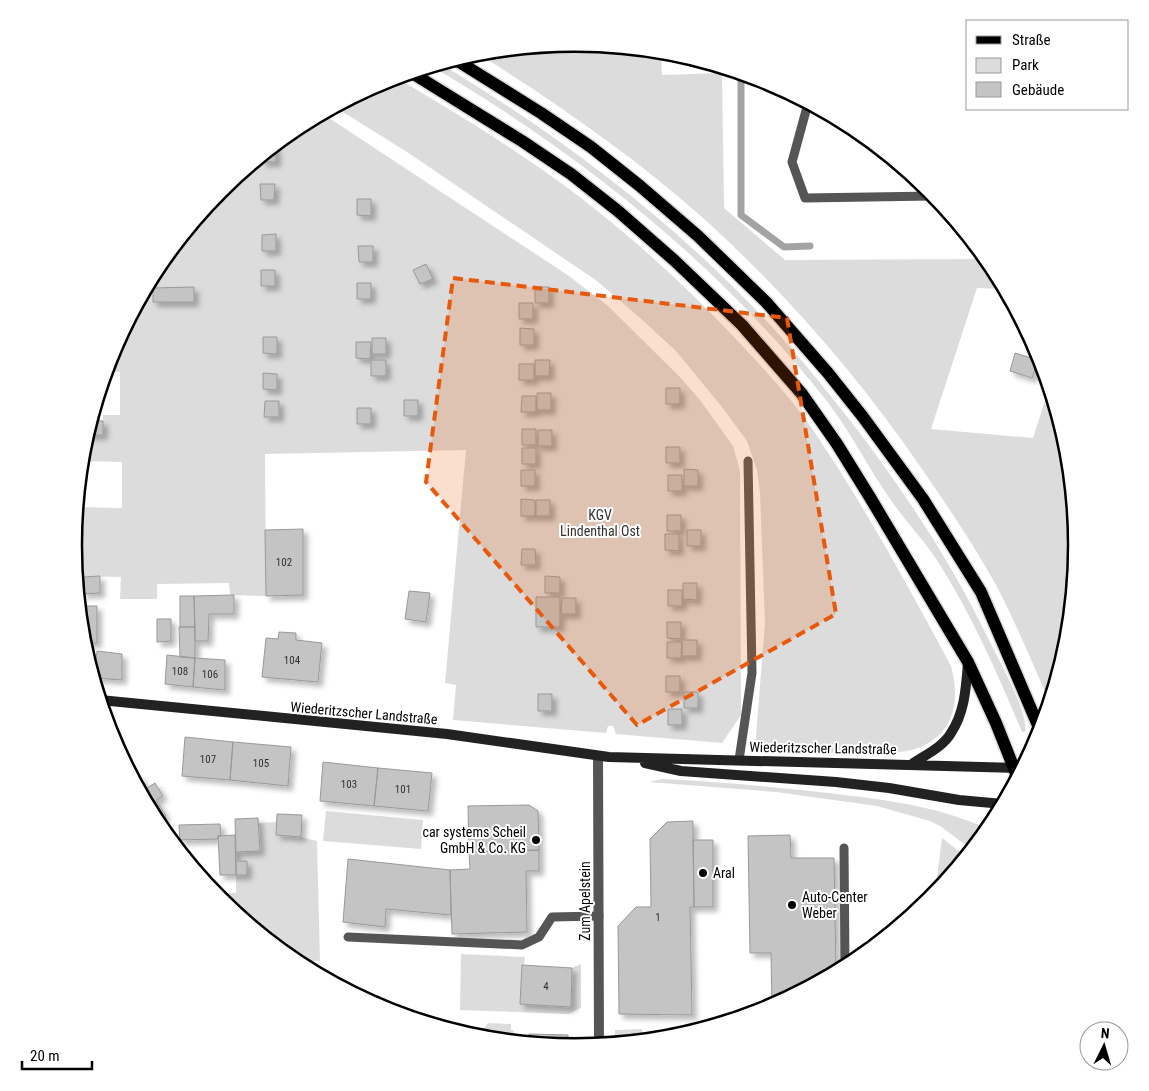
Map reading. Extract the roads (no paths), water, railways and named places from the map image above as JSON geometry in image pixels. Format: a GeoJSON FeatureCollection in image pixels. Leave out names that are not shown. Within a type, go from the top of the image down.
{"type":"FeatureCollection","features":[{"type":"Feature","properties":{"kind":"main road"},"geometry":{"type":"LineString","coordinates":[[464,65],[590,147],[640,186],[698,236],[772,309],[828,373],[923,499],[981,592],[1035,719]]}},
{"type":"Feature","properties":{"kind":"main road"},"geometry":{"type":"LineString","coordinates":[[420,78],[522,140],[571,174],[618,211],[676,261],[742,325],[802,394],[837,444],[968,662],[1016,766]]}},
{"type":"Feature","properties":{"kind":"street"},"geometry":{"type":"LineString","coordinates":[[912,764],[939,746],[951,734],[961,713],[966,696],[968,662]]}},
{"type":"Feature","properties":{"kind":"street","name":"Wiederitzscher Landstraße"},"geometry":{"type":"LineString","coordinates":[[107,701],[447,734],[598,756],[912,764],[1013,771]]}},
{"type":"Feature","properties":{"kind":"street","name":"Zum Apelstein"},"geometry":{"type":"LineString","coordinates":[[598,756],[600,1037]]}},
{"type":"Feature","properties":{"kind":"street","name":"Wiederitzscher Landstraße"},"geometry":{"type":"LineString","coordinates":[[624,758],[681,771],[836,782],[994,803]]}},
{"type":"Feature","properties":{"kind":"lane"},"geometry":{"type":"LineString","coordinates":[[806,110],[792,162],[805,198],[922,196]]}},
{"type":"Feature","properties":{"kind":"lane"},"geometry":{"type":"LineString","coordinates":[[739,760],[752,673],[748,461]]}},
{"type":"Feature","properties":{"kind":"lane"},"geometry":{"type":"LineString","coordinates":[[844,848],[845,957]]}},
{"type":"Feature","properties":{"kind":"lane"},"geometry":{"type":"LineString","coordinates":[[348,937],[522,945],[539,937],[552,917],[599,916]]}},
{"type":"Feature","properties":{"kind":"waterway"},"geometry":{"type":"LineString","coordinates":[[741,82],[741,215],[784,247],[810,246]]}},
{"type":"Feature","properties":{"kind":"place","name":"car systems Scheil GmbH & Co. KG"},"geometry":{"type":"Point","coordinates":[536,840]}},
{"type":"Feature","properties":{"kind":"place","name":"Aral"},"geometry":{"type":"Point","coordinates":[703,873]}},
{"type":"Feature","properties":{"kind":"place","name":"Auto-Center Weber"},"geometry":{"type":"Point","coordinates":[792,905]}},
{"type":"Feature","properties":{"kind":"park label","name":"KGV Lindenthal Ost"},"geometry":{"type":"Point","coordinates":[600,524]}}]}
